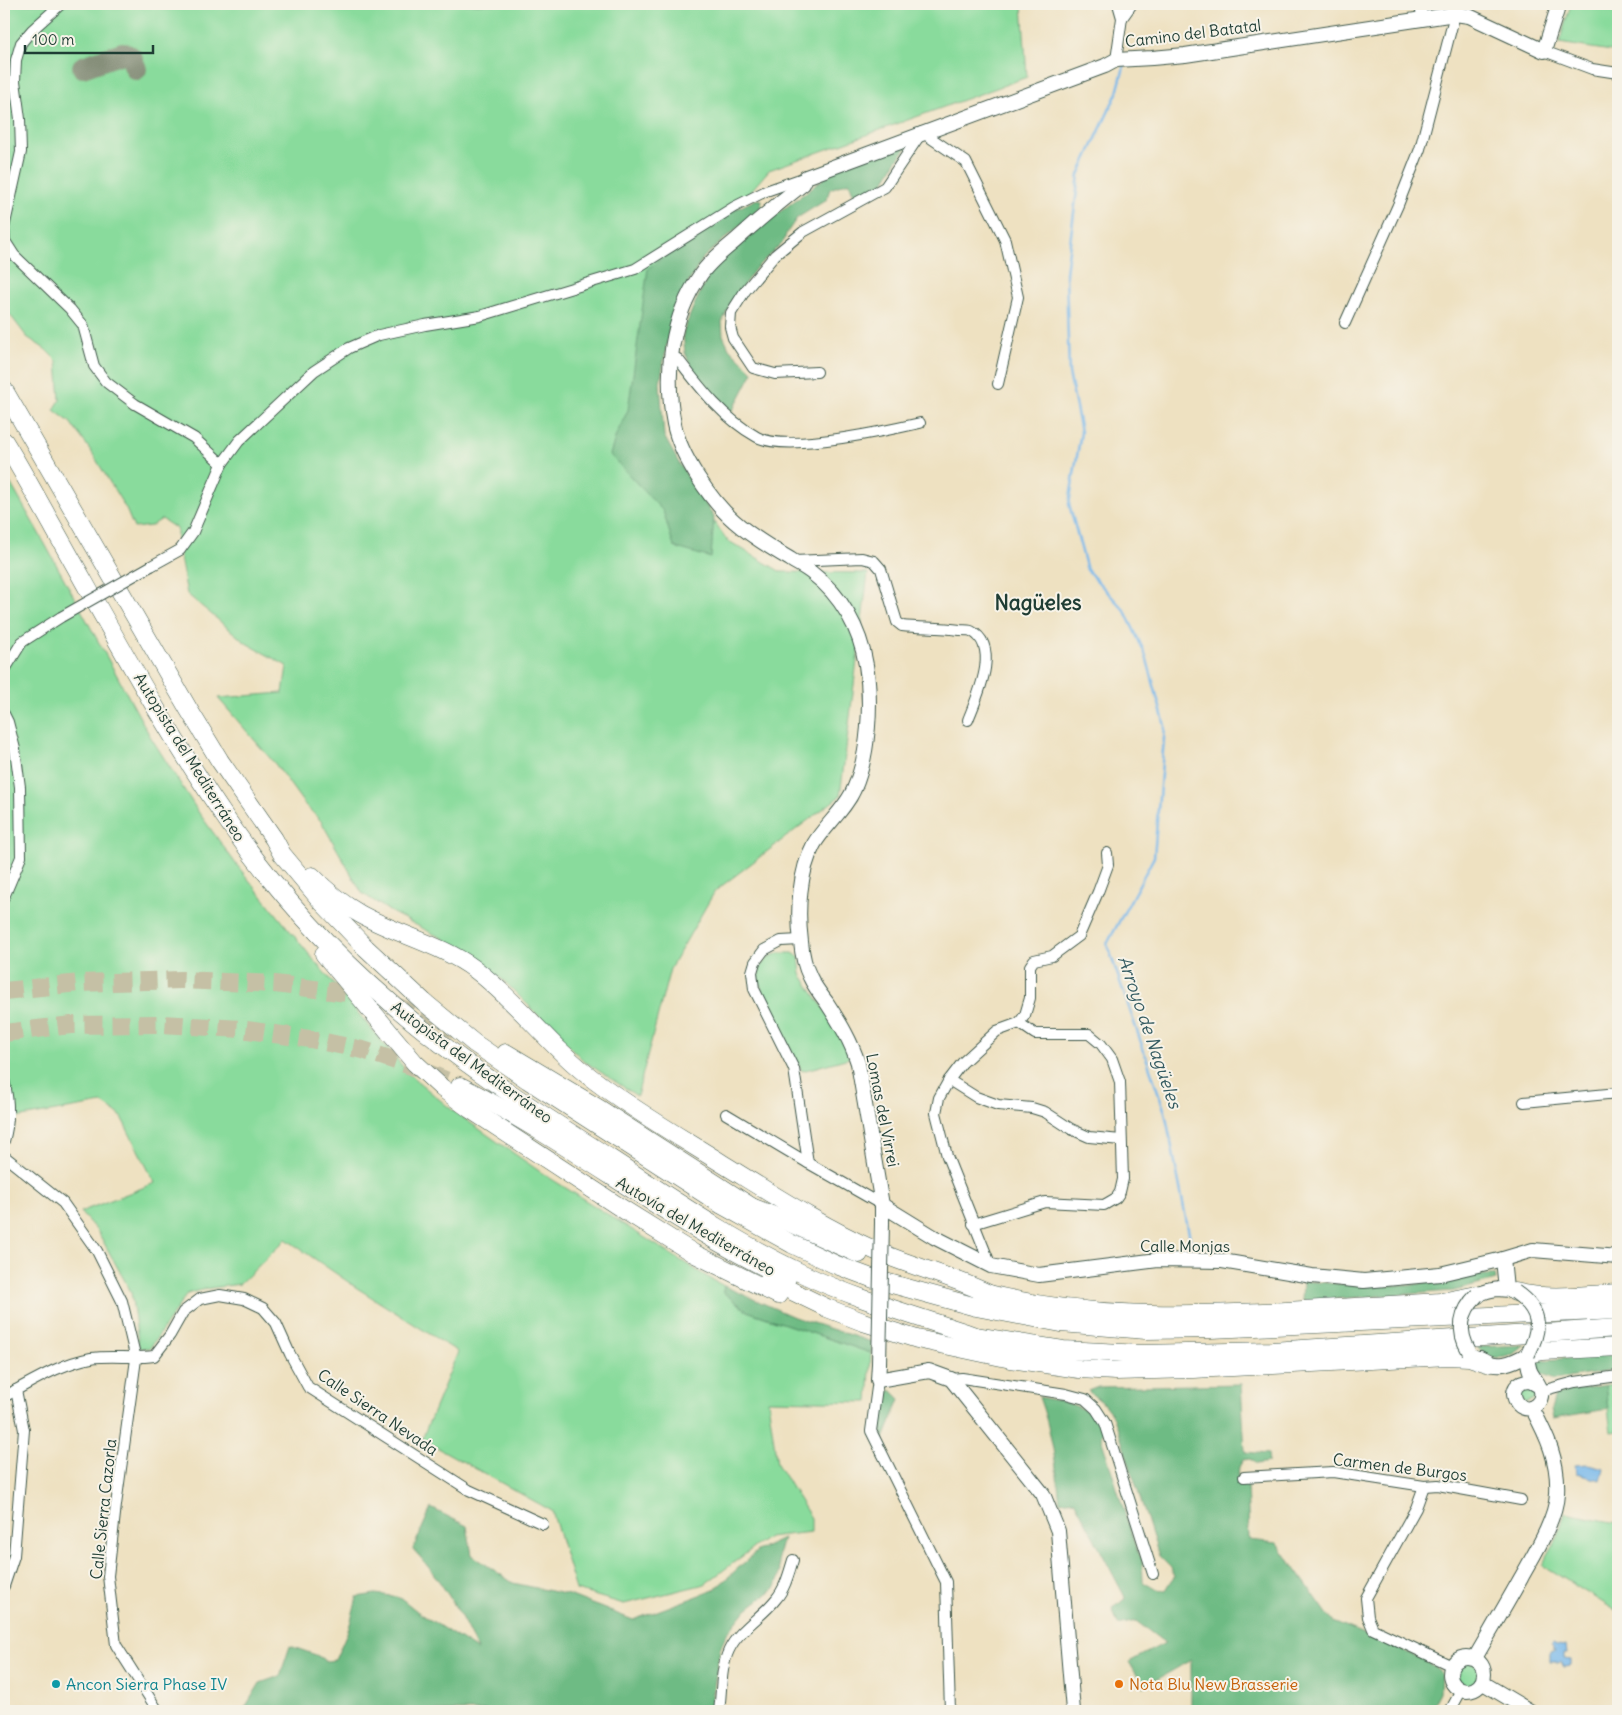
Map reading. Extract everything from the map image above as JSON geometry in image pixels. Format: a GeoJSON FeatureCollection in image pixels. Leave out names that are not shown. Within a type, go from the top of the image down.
{"type":"FeatureCollection","features":[{"type":"Feature","properties":{"kind":"highway","name":"Autopista del Mediterráneo"},"geometry":{"type":"LineString","coordinates":[[4,390],[220,762],[274,839],[282,854],[322,902],[366,948],[424,1002],[528,1080],[722,1205],[792,1244],[834,1264],[874,1279],[904,1286]]}},
{"type":"Feature","properties":{"kind":"highway","name":"Autopista del Mediterráneo"},"geometry":{"type":"LineString","coordinates":[[4,441],[166,724],[199,778],[257,861],[329,946],[360,976],[428,1034],[517,1098],[692,1212],[744,1243],[802,1274],[904,1313],[975,1336]]}},
{"type":"Feature","properties":{"kind":"highway"},"geometry":{"type":"LineString","coordinates":[[274,839],[318,882],[360,914],[441,949],[477,971],[509,999],[578,1068],[654,1121],[823,1224],[874,1250],[922,1269],[970,1284],[990,1295]]}},
{"type":"Feature","properties":{"kind":"highway"},"geometry":{"type":"LineString","coordinates":[[257,861],[266,884],[415,1063],[449,1093],[540,1155],[693,1253],[765,1289],[801,1304],[844,1320],[863,1322]]}},
{"type":"Feature","properties":{"kind":"highway"},"geometry":{"type":"LineString","coordinates":[[477,1042],[514,1057],[548,1076],[751,1207],[788,1228],[904,1286],[976,1307],[1061,1322],[1146,1330],[1211,1329],[1618,1310]]}},
{"type":"Feature","properties":{"kind":"highway","name":"Autovía del Mediterráneo"},"geometry":{"type":"LineString","coordinates":[[460,1086],[510,1112],[698,1231],[760,1266],[840,1301],[903,1324],[945,1335],[975,1336]]}},
{"type":"Feature","properties":{"kind":"highway"},"geometry":{"type":"LineString","coordinates":[[751,1207],[779,1216],[823,1239],[873,1260],[920,1275],[990,1295],[1096,1312],[1185,1316],[1441,1302],[1477,1295]]}},
{"type":"Feature","properties":{"kind":"highway"},"geometry":{"type":"LineString","coordinates":[[698,1231],[715,1249],[766,1278],[827,1308],[863,1322],[945,1346],[1011,1359],[1116,1371],[1448,1356],[1468,1357],[1487,1363]]}},
{"type":"Feature","properties":{"kind":"highway"},"geometry":{"type":"LineString","coordinates":[[1511,1290],[1536,1296],[1554,1297],[1618,1293]]}},
{"type":"Feature","properties":{"kind":"highway"},"geometry":{"type":"LineString","coordinates":[[975,1336],[1063,1350],[1142,1354],[1272,1351],[1618,1328]]}},
{"type":"Feature","properties":{"kind":"highway"},"geometry":{"type":"LineString","coordinates":[[1527,1355],[1543,1351],[1618,1347]]}},
{"type":"Feature","properties":{"kind":"street"},"geometry":{"type":"LineString","coordinates":[[61,4],[32,30],[22,42],[16,60],[15,81],[20,119],[21,152],[4,228],[5,241],[14,255],[70,309],[83,325],[94,366],[106,382],[135,404],[194,438],[222,464]]}},
{"type":"Feature","properties":{"kind":"street","name":"Camino del Batatal"},"geometry":{"type":"LineString","coordinates":[[1118,4],[1122,18],[1116,60],[1185,54],[1455,14],[1469,16],[1544,51],[1592,68],[1618,74]]}},
{"type":"Feature","properties":{"kind":"street"},"geometry":{"type":"LineString","coordinates":[[1122,18],[1132,4]]}},
{"type":"Feature","properties":{"kind":"street"},"geometry":{"type":"LineString","coordinates":[[1419,4],[1423,18]]}},
{"type":"Feature","properties":{"kind":"street"},"geometry":{"type":"LineString","coordinates":[[1544,51],[1559,4]]}},
{"type":"Feature","properties":{"kind":"street"},"geometry":{"type":"LineString","coordinates":[[1345,323],[1398,205],[1420,149],[1455,14]]}},
{"type":"Feature","properties":{"kind":"street"},"geometry":{"type":"LineString","coordinates":[[4,670],[22,642],[61,617],[180,550],[193,532],[222,464],[239,441],[314,371],[350,348],[379,336],[406,329],[480,316],[635,269],[734,207],[766,191],[1105,66],[1116,60]]}},
{"type":"Feature","properties":{"kind":"street"},"geometry":{"type":"LineString","coordinates":[[817,372],[775,374],[753,368],[733,338],[730,327],[731,313],[745,291],[775,255],[803,232],[885,186],[922,132]]}},
{"type":"Feature","properties":{"kind":"street"},"geometry":{"type":"LineString","coordinates":[[922,132],[966,162],[1005,240],[1018,296],[998,384]]}},
{"type":"Feature","properties":{"kind":"street","name":"Lomas del Virrei"},"geometry":{"type":"LineString","coordinates":[[806,177],[803,184],[711,261],[701,274],[689,294],[680,315],[669,375],[674,426],[689,462],[707,490],[734,521],[764,543],[811,571],[827,586],[844,606],[858,633],[866,666],[868,715],[864,760],[853,791],[814,844],[803,873],[800,896],[800,940],[810,977],[847,1036],[858,1063],[882,1205],[878,1380]]}},
{"type":"Feature","properties":{"kind":"street"},"geometry":{"type":"LineString","coordinates":[[766,191],[774,208]]}},
{"type":"Feature","properties":{"kind":"street"},"geometry":{"type":"LineString","coordinates":[[671,356],[678,359],[709,398],[727,415],[759,438],[788,444],[849,437],[920,423]]}},
{"type":"Feature","properties":{"kind":"street"},"geometry":{"type":"LineString","coordinates":[[793,561],[862,558],[874,561],[881,569],[897,622],[902,626],[971,631],[982,641],[986,662],[984,677],[968,720]]}},
{"type":"Feature","properties":{"kind":"street"},"geometry":{"type":"LineString","coordinates":[[4,714],[15,749],[20,787],[21,858],[4,897]]}},
{"type":"Feature","properties":{"kind":"street"},"geometry":{"type":"LineString","coordinates":[[991,1266],[947,1156],[936,1113],[939,1098],[948,1080],[962,1063],[997,1031],[1019,1023],[1025,1015],[1030,998],[1030,966],[1034,960],[1052,956],[1079,936],[1108,865],[1107,853]]}},
{"type":"Feature","properties":{"kind":"street"},"geometry":{"type":"LineString","coordinates":[[800,940],[781,941],[764,950],[755,962],[752,972],[754,989],[794,1069],[808,1163]]}},
{"type":"Feature","properties":{"kind":"street"},"geometry":{"type":"LineString","coordinates":[[973,1224],[1045,1202],[1094,1206],[1108,1204],[1120,1192],[1123,1179],[1120,1082],[1112,1059],[1101,1044],[1089,1034],[1035,1034],[1019,1023]]}},
{"type":"Feature","properties":{"kind":"street"},"geometry":{"type":"LineString","coordinates":[[4,1080],[8,1097],[7,1129],[4,1141]]}},
{"type":"Feature","properties":{"kind":"street"},"geometry":{"type":"LineString","coordinates":[[948,1080],[976,1097],[998,1105],[1032,1108],[1045,1112],[1071,1129],[1089,1137],[1121,1140]]}},
{"type":"Feature","properties":{"kind":"street"},"geometry":{"type":"LineString","coordinates":[[1524,1102],[1618,1093]]}},
{"type":"Feature","properties":{"kind":"street"},"geometry":{"type":"LineString","coordinates":[[726,1114],[882,1205]]}},
{"type":"Feature","properties":{"kind":"street"},"geometry":{"type":"LineString","coordinates":[[4,1156],[63,1203],[97,1251],[122,1301],[136,1359],[91,1358],[52,1370],[4,1396]]}},
{"type":"Feature","properties":{"kind":"street","name":"Calle Monjas"},"geometry":{"type":"LineString","coordinates":[[882,1205],[934,1237],[991,1266],[1039,1275],[1158,1260],[1222,1261],[1312,1276],[1364,1280],[1440,1274],[1533,1250],[1618,1257]]}},
{"type":"Feature","properties":{"kind":"street"},"geometry":{"type":"LineString","coordinates":[[1503,1259],[1511,1290]]}},
{"type":"Feature","properties":{"kind":"street"},"geometry":{"type":"LineString","coordinates":[[1491,1289],[1511,1290],[1527,1300],[1534,1311],[1538,1325],[1536,1338],[1527,1355],[1508,1364],[1487,1363],[1469,1351],[1461,1332],[1461,1322],[1467,1307],[1477,1295],[1491,1289]]}},
{"type":"Feature","properties":{"kind":"street","name":"Calle Sierra Nevada"},"geometry":{"type":"LineString","coordinates":[[136,1359],[154,1356],[184,1312],[200,1299],[220,1294],[244,1299],[263,1308],[276,1323],[308,1387],[469,1490],[543,1524]]}},
{"type":"Feature","properties":{"kind":"street"},"geometry":{"type":"LineString","coordinates":[[1527,1355],[1530,1370],[1540,1388],[1541,1398],[1538,1404],[1532,1408],[1525,1408],[1519,1406],[1513,1394],[1519,1383],[1530,1380],[1540,1388],[1618,1376]]}},
{"type":"Feature","properties":{"kind":"street","name":"Calle Sierra Cazorla"},"geometry":{"type":"LineString","coordinates":[[136,1359],[108,1576],[116,1645],[158,1711]]}},
{"type":"Feature","properties":{"kind":"street"},"geometry":{"type":"LineString","coordinates":[[1508,1364],[1519,1383]]}},
{"type":"Feature","properties":{"kind":"street"},"geometry":{"type":"LineString","coordinates":[[950,1711],[946,1582],[871,1431],[878,1380],[929,1372],[951,1379],[962,1378],[1066,1394],[1085,1399],[1096,1409],[1105,1423],[1153,1574]]}},
{"type":"Feature","properties":{"kind":"street"},"geometry":{"type":"LineString","coordinates":[[951,1379],[1043,1494],[1058,1531],[1073,1711]]}},
{"type":"Feature","properties":{"kind":"street"},"geometry":{"type":"LineString","coordinates":[[4,1586],[14,1556],[24,1430],[16,1390]]}},
{"type":"Feature","properties":{"kind":"street"},"geometry":{"type":"LineString","coordinates":[[1475,1658],[1538,1548],[1555,1507],[1557,1494],[1556,1470],[1548,1437],[1532,1408]]}},
{"type":"Feature","properties":{"kind":"street","name":"Carmen de Burgos"},"geometry":{"type":"LineString","coordinates":[[1244,1477],[1334,1472],[1424,1486],[1438,1485],[1521,1500]]}},
{"type":"Feature","properties":{"kind":"street"},"geometry":{"type":"LineString","coordinates":[[1424,1486],[1416,1508],[1366,1598],[1368,1617],[1373,1629],[1452,1666]]}},
{"type":"Feature","properties":{"kind":"street"},"geometry":{"type":"LineString","coordinates":[[719,1711],[723,1670],[729,1651],[737,1638],[777,1598],[789,1574],[793,1560]]}},
{"type":"Feature","properties":{"kind":"street"},"geometry":{"type":"LineString","coordinates":[[1475,1658],[1482,1665],[1485,1674],[1483,1683],[1477,1689],[1469,1692],[1461,1690],[1453,1684],[1450,1675],[1452,1666],[1458,1659],[1475,1658]]}},
{"type":"Feature","properties":{"kind":"street"},"geometry":{"type":"LineString","coordinates":[[1483,1683],[1530,1711]]}},
{"type":"Feature","properties":{"kind":"street"},"geometry":{"type":"LineString","coordinates":[[1450,1711],[1461,1690]]}},
{"type":"Feature","properties":{"kind":"green space"},"geometry":{"type":"Polygon","coordinates":[[[4,4],[1022,4],[1027,77],[769,170],[658,299],[646,423],[727,540],[781,572],[868,573],[840,796],[715,891],[670,969],[637,1096],[584,1061],[504,981],[459,947],[391,912],[362,893],[321,821],[305,805],[276,765],[218,698],[283,693],[287,666],[246,643],[187,594],[177,542],[177,529],[162,519],[151,526],[134,528],[126,509],[91,451],[70,422],[54,410],[60,400],[57,361],[45,349],[27,337],[4,307],[4,4]]]}},
{"type":"Feature","properties":{"kind":"green space"},"geometry":{"type":"Polygon","coordinates":[[[1571,4],[1618,4],[1618,52],[1559,43],[1571,4]]]}},
{"type":"Feature","properties":{"kind":"green space"},"geometry":{"type":"Polygon","coordinates":[[[910,144],[896,161],[882,186],[856,200],[849,182],[830,189],[826,200],[797,218],[786,234],[784,241],[756,268],[731,302],[722,322],[723,335],[729,348],[753,372],[732,412],[697,378],[685,353],[683,333],[710,273],[726,256],[772,218],[840,166],[910,144]]]}},
{"type":"Feature","properties":{"kind":"green space"},"geometry":{"type":"Polygon","coordinates":[[[757,199],[762,200],[761,207],[703,258],[673,309],[660,383],[664,436],[714,517],[711,558],[674,547],[663,511],[610,455],[616,435],[628,410],[648,268],[734,210],[757,199]]]}},
{"type":"Feature","properties":{"kind":"green space"},"geometry":{"type":"Polygon","coordinates":[[[4,472],[150,736],[199,813],[236,864],[409,1074],[452,1110],[542,1173],[724,1286],[723,1292],[747,1311],[871,1353],[868,1402],[768,1400],[777,1464],[811,1518],[811,1532],[768,1537],[705,1584],[624,1604],[576,1590],[552,1511],[422,1439],[458,1352],[357,1288],[286,1239],[240,1284],[204,1289],[187,1294],[150,1348],[139,1348],[131,1292],[98,1232],[80,1212],[155,1183],[120,1115],[102,1103],[4,1120],[4,472]]]}},
{"type":"Feature","properties":{"kind":"green space"},"geometry":{"type":"Polygon","coordinates":[[[780,953],[793,953],[799,957],[801,974],[843,1038],[849,1058],[802,1071],[770,1011],[759,977],[762,964],[768,958],[780,953]]]}},
{"type":"Feature","properties":{"kind":"green space"},"geometry":{"type":"Polygon","coordinates":[[[1495,1275],[1496,1280],[1454,1291],[1302,1301],[1303,1281],[1366,1286],[1397,1285],[1418,1284],[1448,1277],[1495,1275]]]}},
{"type":"Feature","properties":{"kind":"green space"},"geometry":{"type":"Polygon","coordinates":[[[724,1286],[794,1317],[872,1342],[871,1353],[747,1311],[723,1292],[724,1286]]]}},
{"type":"Feature","properties":{"kind":"green space"},"geometry":{"type":"Polygon","coordinates":[[[1525,1345],[1514,1354],[1501,1358],[1489,1356],[1477,1347],[1525,1345]]]}},
{"type":"Feature","properties":{"kind":"green space"},"geometry":{"type":"Polygon","coordinates":[[[1618,1355],[1618,1370],[1555,1380],[1538,1373],[1537,1363],[1543,1360],[1618,1355]]]}},
{"type":"Feature","properties":{"kind":"green space"},"geometry":{"type":"Polygon","coordinates":[[[1241,1384],[1245,1452],[1268,1454],[1269,1462],[1256,1464],[1250,1459],[1243,1460],[1239,1467],[1238,1475],[1240,1479],[1247,1482],[1249,1540],[1277,1543],[1333,1622],[1425,1660],[1441,1673],[1440,1692],[1430,1711],[1194,1711],[1191,1709],[1191,1660],[1144,1687],[1129,1662],[1165,1643],[1136,1621],[1118,1625],[1112,1608],[1126,1599],[1074,1500],[1060,1502],[1053,1448],[1039,1397],[1076,1406],[1093,1415],[1099,1422],[1104,1431],[1101,1437],[1137,1552],[1142,1559],[1143,1582],[1155,1589],[1166,1590],[1174,1577],[1171,1568],[1159,1556],[1114,1417],[1102,1402],[1088,1391],[1098,1387],[1241,1384]]]}},
{"type":"Feature","properties":{"kind":"green space"},"geometry":{"type":"Polygon","coordinates":[[[1531,1384],[1538,1398],[1524,1403],[1518,1392],[1531,1384]]]}},
{"type":"Feature","properties":{"kind":"green space"},"geometry":{"type":"Polygon","coordinates":[[[1618,1384],[1618,1431],[1611,1432],[1605,1385],[1618,1384]]]}},
{"type":"Feature","properties":{"kind":"green space"},"geometry":{"type":"Polygon","coordinates":[[[1605,1385],[1608,1409],[1553,1418],[1551,1409],[1555,1396],[1570,1391],[1605,1385]]]}},
{"type":"Feature","properties":{"kind":"green space"},"geometry":{"type":"Polygon","coordinates":[[[891,1390],[900,1399],[883,1441],[880,1417],[882,1397],[891,1390]]]}},
{"type":"Feature","properties":{"kind":"green space"},"geometry":{"type":"Polygon","coordinates":[[[431,1508],[467,1526],[472,1555],[513,1583],[569,1595],[633,1620],[714,1590],[757,1551],[783,1539],[778,1555],[780,1573],[776,1587],[747,1609],[726,1635],[720,1649],[710,1711],[243,1711],[260,1683],[280,1676],[290,1646],[327,1661],[335,1660],[349,1628],[357,1597],[375,1594],[402,1599],[418,1612],[477,1650],[450,1597],[413,1549],[431,1508]]]}},
{"type":"Feature","properties":{"kind":"green space"},"geometry":{"type":"Polygon","coordinates":[[[1565,1513],[1618,1523],[1618,1612],[1542,1565],[1558,1537],[1565,1513]]]}},
{"type":"Feature","properties":{"kind":"green space"},"geometry":{"type":"Polygon","coordinates":[[[1467,1661],[1476,1665],[1480,1674],[1476,1683],[1467,1687],[1458,1683],[1454,1674],[1458,1665],[1467,1661]]]}},
{"type":"Feature","properties":{"kind":"water"},"geometry":{"type":"Polygon","coordinates":[[[1588,1464],[1604,1468],[1601,1480],[1576,1474],[1575,1465],[1588,1464]]]}},
{"type":"Feature","properties":{"kind":"water"},"geometry":{"type":"Polygon","coordinates":[[[1552,1643],[1566,1646],[1567,1654],[1564,1654],[1564,1659],[1571,1660],[1571,1666],[1564,1667],[1561,1662],[1550,1661],[1550,1652],[1555,1651],[1550,1645],[1552,1643]]]}},
{"type":"Feature","properties":{"kind":"waterway","name":"Arroyo de Nagüeles"},"geometry":{"type":"LineString","coordinates":[[1125,63],[1117,93],[1079,175],[1066,273],[1069,373],[1081,432],[1069,504],[1087,570],[1125,611],[1146,656],[1165,726],[1154,857],[1107,944],[1165,1112],[1192,1249]]}},
{"type":"Feature","properties":{"kind":"taxiway"},"geometry":{"type":"LineString","coordinates":[[83,67],[122,53],[131,57],[136,69]]}},
{"type":"Feature","properties":{"kind":"tunnel"},"geometry":{"type":"LineString","coordinates":[[4,991],[79,983],[181,980],[275,984],[347,993],[368,998]]}},
{"type":"Feature","properties":{"kind":"tunnel"},"geometry":{"type":"LineString","coordinates":[[396,1006],[455,1030]]}},
{"type":"Feature","properties":{"kind":"tunnel"},"geometry":{"type":"LineString","coordinates":[[4,1033],[71,1025],[163,1024],[240,1029],[310,1039],[363,1050],[411,1066],[460,1086]]}},
{"type":"Feature","properties":{"kind":"place","name":"Ancon Sierra Phase IV"},"geometry":{"type":"Point","coordinates":[56,1684]}},
{"type":"Feature","properties":{"kind":"place","name":"Nota Blu New Brasserie"},"geometry":{"type":"Point","coordinates":[1119,1684]}},
{"type":"Feature","properties":{"kind":"district","name":"Nagüeles"},"geometry":{"type":"Point","coordinates":[1038,602]}}]}
